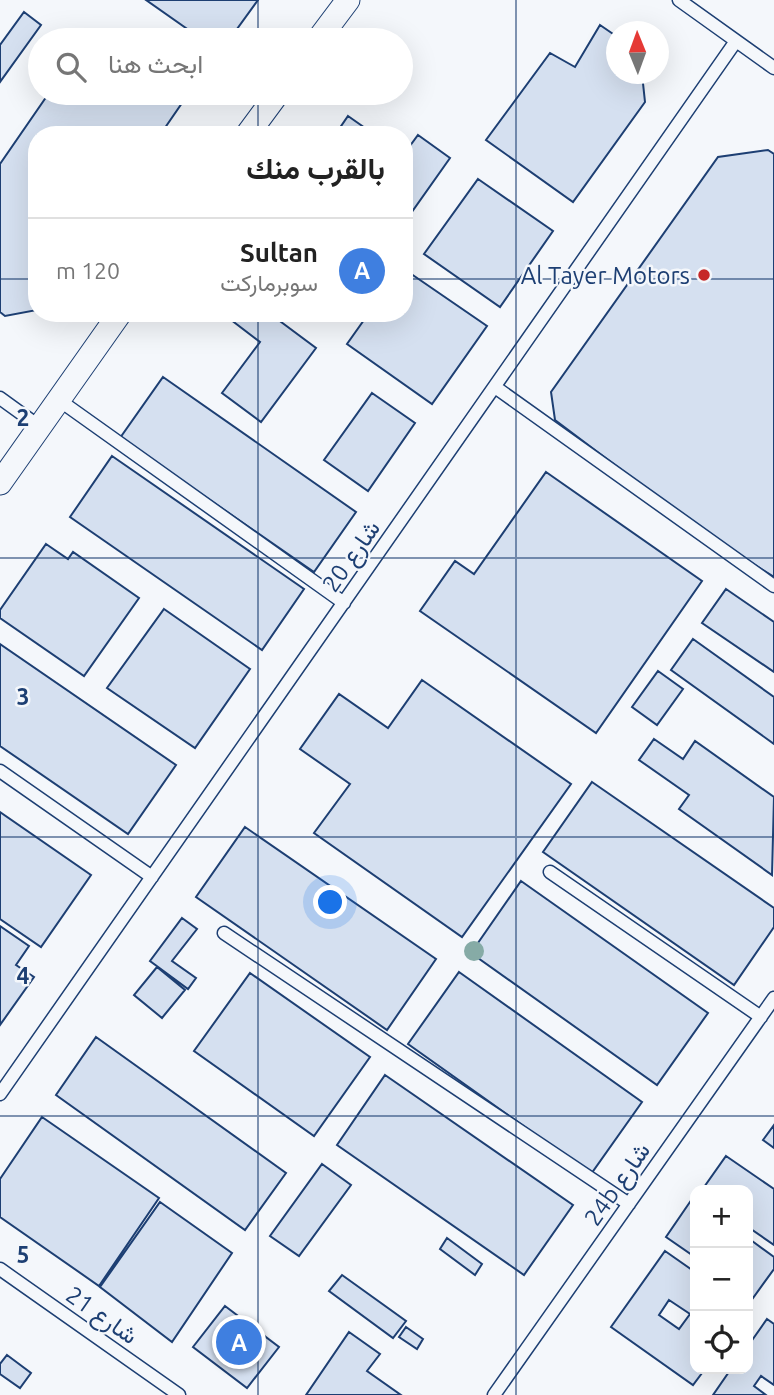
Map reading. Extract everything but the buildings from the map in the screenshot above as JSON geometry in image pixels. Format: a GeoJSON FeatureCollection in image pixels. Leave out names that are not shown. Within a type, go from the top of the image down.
{"type":"FeatureCollection","features":[{"type":"Feature","properties":{"kind":"street"},"geometry":{"type":"LineString","coordinates":[[327,28],[348,0]]}},
{"type":"Feature","properties":{"kind":"street"},"geometry":{"type":"LineString","coordinates":[[254,126],[269,105]]}},
{"type":"Feature","properties":{"kind":"street"},"geometry":{"type":"LineString","coordinates":[[0,483],[114,322]]}},
{"type":"Feature","properties":{"kind":"lane"},"geometry":{"type":"LineString","coordinates":[[679,0],[774,68]]}},
{"type":"Feature","properties":{"kind":"lane","name":"شارع 20"},"geometry":{"type":"LineString","coordinates":[[0,1094],[736,41]]}},
{"type":"Feature","properties":{"kind":"lane"},"geometry":{"type":"LineString","coordinates":[[495,387],[774,586]]}},
{"type":"Feature","properties":{"kind":"lane"},"geometry":{"type":"LineString","coordinates":[[0,398],[40,427]]}},
{"type":"Feature","properties":{"kind":"lane"},"geometry":{"type":"LineString","coordinates":[[59,400],[344,603]]}},
{"type":"Feature","properties":{"kind":"lane"},"geometry":{"type":"LineString","coordinates":[[0,771],[152,877]]}},
{"type":"Feature","properties":{"kind":"lane"},"geometry":{"type":"LineString","coordinates":[[550,872],[761,1017]]}},
{"type":"Feature","properties":{"kind":"lane"},"geometry":{"type":"LineString","coordinates":[[224,933],[629,1204]]}},
{"type":"Feature","properties":{"kind":"lane","name":"24b شارع"},"geometry":{"type":"LineString","coordinates":[[494,1395],[774,998]]}},
{"type":"Feature","properties":{"kind":"lane","name":"شارع 21"},"geometry":{"type":"LineString","coordinates":[[0,1269],[179,1395]]}},
{"type":"Feature","properties":{"kind":"place","name":"Al Tayer Motors"},"geometry":{"type":"Point","coordinates":[704,275]}},
{"type":"Feature","properties":{"kind":"place","name":"Sultan"},"geometry":{"type":"Point","coordinates":[239,1342]}}]}
